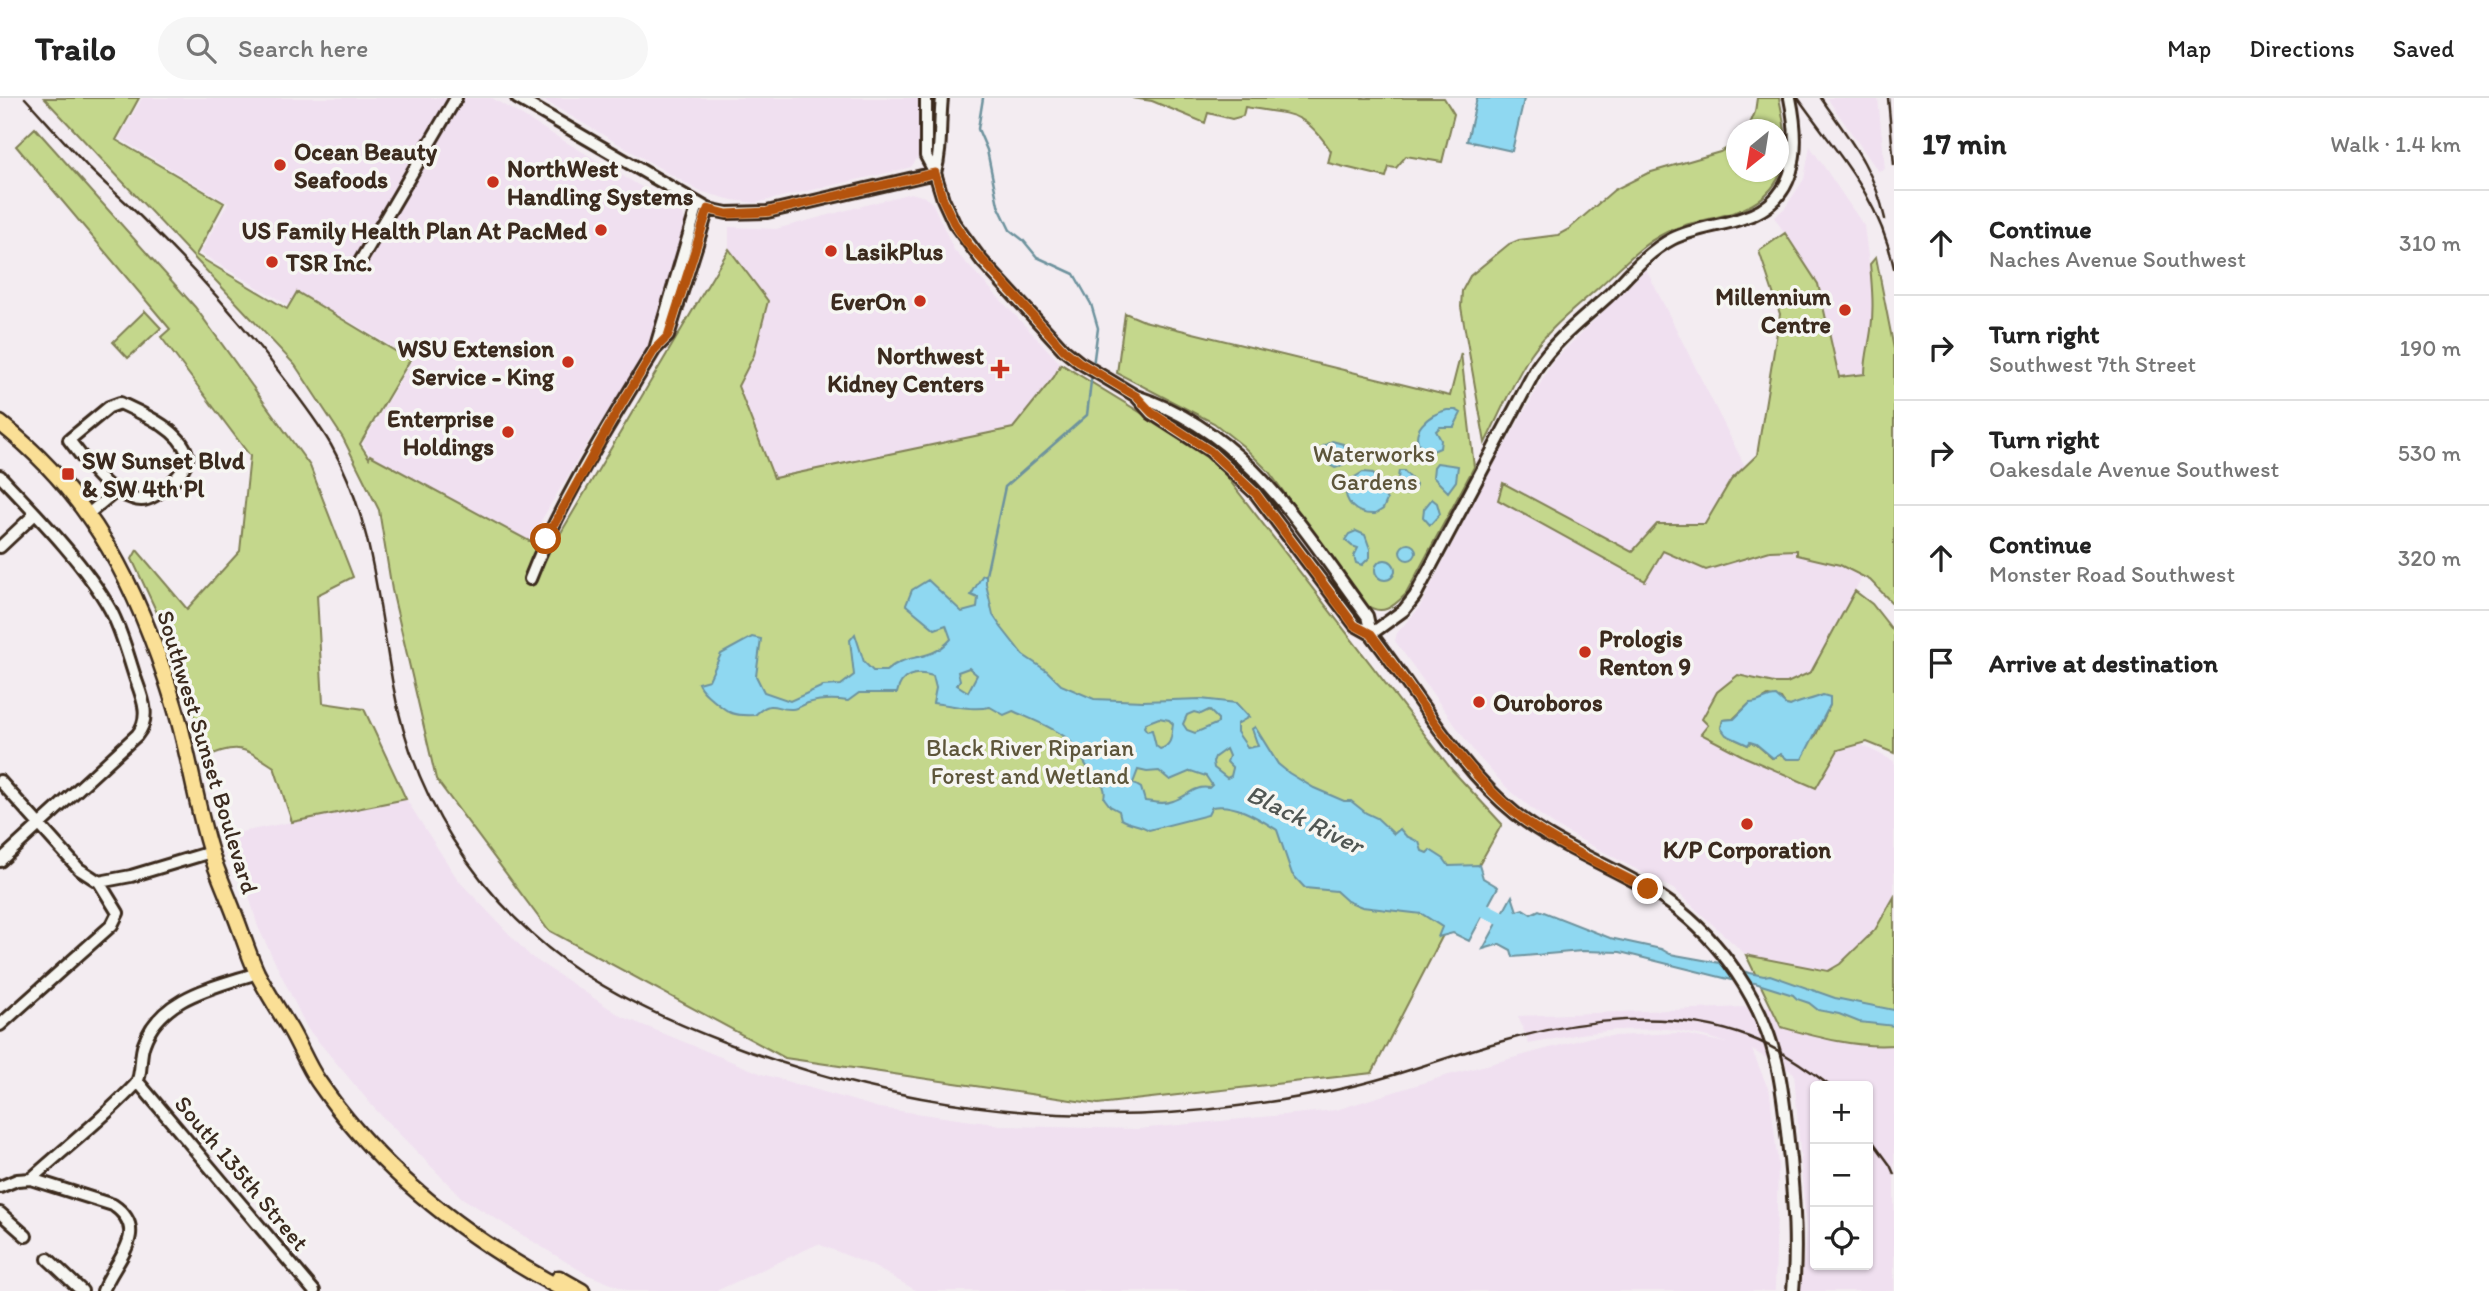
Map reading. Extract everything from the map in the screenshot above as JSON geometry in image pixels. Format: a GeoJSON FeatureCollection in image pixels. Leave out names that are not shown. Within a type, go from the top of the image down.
{"type":"FeatureCollection","features":[{"type":"Feature","properties":{"kind":"main road","name":"Southwest Sunset Boulevard"},"geometry":{"type":"LineString","coordinates":[[0,423],[30,447],[52,470],[88,514],[116,557],[143,617],[174,702],[211,852],[257,973],[316,1078],[341,1114],[402,1180],[466,1232],[527,1271],[566,1291]]}},
{"type":"Feature","properties":{"kind":"main road","name":"Southwest Sunset Boulevard"},"geometry":{"type":"LineString","coordinates":[[298,1043],[381,1146],[425,1189],[470,1225],[582,1291]]}},
{"type":"Feature","properties":{"kind":"street"},"geometry":{"type":"LineString","coordinates":[[358,265],[456,98]]}},
{"type":"Feature","properties":{"kind":"street"},"geometry":{"type":"LineString","coordinates":[[517,98],[703,207],[727,214],[767,212],[935,173]]}},
{"type":"Feature","properties":{"kind":"street"},"geometry":{"type":"LineString","coordinates":[[926,98],[926,156],[954,223],[968,244],[1064,350],[1136,396],[1158,403],[1236,452],[1274,490],[1367,616],[1371,634],[1462,757],[1498,798],[1538,829],[1671,904],[1720,951],[1742,982],[1773,1048],[1784,1102],[1793,1197],[1796,1259],[1793,1291]]}},
{"type":"Feature","properties":{"kind":"street"},"geometry":{"type":"LineString","coordinates":[[935,173],[941,154],[939,128],[942,98]]}},
{"type":"Feature","properties":{"kind":"street"},"geometry":{"type":"LineString","coordinates":[[1371,634],[1397,616],[1415,596],[1537,368],[1556,342],[1659,247],[1689,233],[1746,218],[1769,205],[1779,195],[1788,181],[1795,153],[1790,98]]}},
{"type":"Feature","properties":{"kind":"street"},"geometry":{"type":"LineString","coordinates":[[530,579],[546,539],[580,474],[655,349],[668,336],[703,207]]}},
{"type":"Feature","properties":{"kind":"street"},"geometry":{"type":"LineString","coordinates":[[1136,396],[1152,413],[1210,451],[1241,477],[1354,625],[1371,634]]}},
{"type":"Feature","properties":{"kind":"street"},"geometry":{"type":"LineString","coordinates":[[120,403],[155,420],[173,433],[187,454],[186,465],[180,474],[149,499],[141,500],[116,491],[107,485],[69,440],[109,407],[120,403]]}},
{"type":"Feature","properties":{"kind":"street"},"geometry":{"type":"LineString","coordinates":[[0,476],[89,579],[109,608],[121,633],[144,703],[143,727],[0,861]]}},
{"type":"Feature","properties":{"kind":"street"},"geometry":{"type":"LineString","coordinates":[[88,514],[116,491]]}},
{"type":"Feature","properties":{"kind":"street"},"geometry":{"type":"LineString","coordinates":[[0,547],[35,514]]}},
{"type":"Feature","properties":{"kind":"street"},"geometry":{"type":"LineString","coordinates":[[0,781],[79,869],[99,882],[116,908],[117,918],[0,1025]]}},
{"type":"Feature","properties":{"kind":"street"},"geometry":{"type":"LineString","coordinates":[[99,882],[131,876],[211,852]]}},
{"type":"Feature","properties":{"kind":"street"},"geometry":{"type":"LineString","coordinates":[[31,1179],[138,1082],[144,1042],[162,1015],[177,1003],[199,992],[257,973]]}},
{"type":"Feature","properties":{"kind":"street","name":"South 135th Street"},"geometry":{"type":"LineString","coordinates":[[138,1082],[314,1291]]}},
{"type":"Feature","properties":{"kind":"street"},"geometry":{"type":"LineString","coordinates":[[0,1187],[31,1179],[113,1205],[127,1217],[131,1237],[103,1291]]}},
{"type":"Feature","properties":{"kind":"street"},"geometry":{"type":"LineString","coordinates":[[0,1213],[26,1237]]}},
{"type":"Feature","properties":{"kind":"street"},"geometry":{"type":"LineString","coordinates":[[48,1259],[82,1291]]}},
{"type":"Feature","properties":{"kind":"shaded area"},"geometry":{"type":"Polygon","coordinates":[[[142,98],[492,98],[682,211],[687,229],[659,332],[529,541],[370,455],[363,443],[413,359],[339,315],[330,330],[200,253],[228,203],[119,138],[142,98]]]}},
{"type":"Feature","properties":{"kind":"shaded area"},"geometry":{"type":"Polygon","coordinates":[[[540,98],[923,98],[919,156],[911,167],[900,170],[755,203],[732,200],[699,191],[540,98]]]}},
{"type":"Feature","properties":{"kind":"shaded area"},"geometry":{"type":"Polygon","coordinates":[[[1827,98],[1878,98],[1885,169],[1878,171],[1827,98]]]}},
{"type":"Feature","properties":{"kind":"shaded area"},"geometry":{"type":"Polygon","coordinates":[[[1810,146],[1864,226],[1874,301],[1871,335],[1865,355],[1865,374],[1839,377],[1818,284],[1774,217],[1785,208],[1804,179],[1810,146]]]}},
{"type":"Feature","properties":{"kind":"shaded area"},"geometry":{"type":"Polygon","coordinates":[[[911,193],[925,197],[933,204],[954,250],[1061,364],[1054,377],[1013,427],[774,478],[738,386],[754,355],[768,301],[729,249],[729,227],[776,229],[911,193]]]}},
{"type":"Feature","properties":{"kind":"shaded area"},"geometry":{"type":"Polygon","coordinates":[[[1646,269],[1766,508],[1869,564],[1811,671],[1836,732],[1894,761],[1894,1291],[1801,1291],[1806,1229],[1794,1073],[1752,1050],[1770,1093],[1778,1165],[1775,1291],[917,1291],[871,1265],[818,1244],[716,1291],[629,1291],[586,1274],[462,1198],[375,1109],[307,1028],[258,927],[231,834],[406,799],[458,880],[530,956],[621,1016],[762,1074],[879,1108],[1008,1126],[1138,1129],[1336,1110],[1445,1076],[1591,1037],[1678,1033],[1726,1043],[1668,1029],[1616,1030],[1529,1044],[1518,1016],[1770,1006],[1827,972],[1746,955],[1675,890],[1559,828],[1536,812],[1506,787],[1475,753],[1395,641],[1397,633],[1419,608],[1488,475],[1553,361],[1646,269]]]}},
{"type":"Feature","properties":{"kind":"green space","name":"Black River Riparian Forest and Wetland"},"geometry":{"type":"Polygon","coordinates":[[[44,98],[139,98],[116,140],[224,203],[196,255],[287,309],[297,292],[410,360],[360,444],[369,458],[370,455],[529,541],[556,541],[729,249],[768,301],[754,355],[738,386],[774,478],[1013,428],[1054,377],[1061,364],[1210,455],[1452,770],[1502,824],[1372,1073],[1098,1104],[785,1058],[548,930],[436,779],[392,590],[379,510],[343,438],[295,365],[44,98]]]}},
{"type":"Feature","properties":{"kind":"green space"},"geometry":{"type":"Polygon","coordinates":[[[1132,98],[1444,98],[1454,114],[1442,162],[1406,156],[1396,168],[1389,167],[1386,177],[1328,163],[1331,151],[1312,128],[1295,116],[1245,107],[1243,116],[1232,119],[1208,113],[1205,123],[1152,101],[1132,98]]]}},
{"type":"Feature","properties":{"kind":"green space","name":"Waterworks Gardens"},"geometry":{"type":"Polygon","coordinates":[[[1757,98],[1779,98],[1783,119],[1752,119],[1757,98]]]}},
{"type":"Feature","properties":{"kind":"green space"},"geometry":{"type":"Polygon","coordinates":[[[35,128],[195,307],[310,466],[353,577],[317,595],[323,703],[364,709],[406,799],[292,822],[274,767],[241,749],[225,750],[204,758],[181,664],[132,559],[137,550],[187,609],[240,551],[250,456],[161,337],[170,329],[16,146],[35,128]]]}},
{"type":"Feature","properties":{"kind":"green space","name":"Waterworks Gardens"},"geometry":{"type":"Polygon","coordinates":[[[1726,149],[1726,182],[1776,182],[1748,207],[1678,227],[1630,257],[1538,345],[1518,375],[1485,443],[1461,307],[1462,291],[1470,276],[1509,244],[1519,240],[1558,235],[1569,229],[1614,190],[1648,173],[1726,149]]]}},
{"type":"Feature","properties":{"kind":"green space"},"geometry":{"type":"Polygon","coordinates":[[[1785,233],[1818,284],[1839,377],[1865,374],[1872,314],[1870,264],[1876,257],[1894,349],[1894,605],[1870,580],[1840,565],[1797,555],[1797,550],[1770,551],[1706,570],[1663,551],[1645,581],[1498,500],[1503,483],[1632,552],[1657,524],[1705,524],[1731,480],[1757,455],[1780,314],[1759,251],[1785,233]]]}},
{"type":"Feature","properties":{"kind":"green space"},"geometry":{"type":"Polygon","coordinates":[[[145,311],[161,328],[128,358],[113,342],[145,311]]]}},
{"type":"Feature","properties":{"kind":"green space","name":"Waterworks Gardens"},"geometry":{"type":"Polygon","coordinates":[[[1125,313],[1144,321],[1450,396],[1461,353],[1474,467],[1406,594],[1387,609],[1377,610],[1365,604],[1269,472],[1243,446],[1214,423],[1117,373],[1125,313]]]}},
{"type":"Feature","properties":{"kind":"green space"},"geometry":{"type":"Polygon","coordinates":[[[1855,591],[1872,604],[1894,632],[1894,753],[1867,742],[1838,750],[1816,788],[1745,757],[1701,734],[1708,725],[1702,719],[1717,692],[1738,675],[1787,683],[1811,672],[1855,591]],[[1768,696],[1757,703],[1750,703],[1733,719],[1723,720],[1721,728],[1728,736],[1748,745],[1750,742],[1756,744],[1772,758],[1781,754],[1787,759],[1794,759],[1816,735],[1830,705],[1820,696],[1791,706],[1785,705],[1781,699],[1768,696]]]}},
{"type":"Feature","properties":{"kind":"green space"},"geometry":{"type":"Polygon","coordinates":[[[1894,897],[1894,1045],[1851,1043],[1781,1027],[1746,955],[1828,971],[1840,964],[1875,930],[1894,897]]]}},
{"type":"Feature","properties":{"kind":"water"},"geometry":{"type":"Polygon","coordinates":[[[1477,98],[1524,99],[1512,151],[1467,141],[1477,98]]]}},
{"type":"Feature","properties":{"kind":"water"},"geometry":{"type":"Polygon","coordinates":[[[1447,410],[1461,413],[1454,427],[1440,427],[1436,431],[1441,440],[1440,448],[1433,451],[1423,450],[1417,436],[1422,424],[1447,410]]]}},
{"type":"Feature","properties":{"kind":"water"},"geometry":{"type":"Polygon","coordinates":[[[1332,441],[1343,444],[1350,451],[1345,462],[1335,468],[1326,463],[1320,454],[1322,447],[1332,441]]]}},
{"type":"Feature","properties":{"kind":"water"},"geometry":{"type":"Polygon","coordinates":[[[1437,463],[1458,466],[1456,481],[1448,492],[1433,477],[1437,463]]]}},
{"type":"Feature","properties":{"kind":"water"},"geometry":{"type":"Polygon","coordinates":[[[1399,471],[1404,471],[1416,484],[1406,495],[1399,484],[1399,471]]]}},
{"type":"Feature","properties":{"kind":"water"},"geometry":{"type":"Polygon","coordinates":[[[1363,472],[1373,473],[1387,500],[1383,509],[1375,514],[1356,510],[1346,496],[1345,483],[1363,472]]]}},
{"type":"Feature","properties":{"kind":"water"},"geometry":{"type":"Polygon","coordinates":[[[1432,499],[1437,503],[1440,514],[1430,525],[1423,517],[1424,509],[1432,499]]]}},
{"type":"Feature","properties":{"kind":"water"},"geometry":{"type":"Polygon","coordinates":[[[1356,531],[1365,535],[1370,549],[1370,557],[1362,565],[1356,563],[1354,556],[1358,548],[1345,540],[1349,534],[1356,531]]]}},
{"type":"Feature","properties":{"kind":"water"},"geometry":{"type":"Polygon","coordinates":[[[1408,544],[1416,552],[1408,560],[1400,552],[1408,544]]]}},
{"type":"Feature","properties":{"kind":"water"},"geometry":{"type":"Polygon","coordinates":[[[1385,560],[1392,563],[1395,570],[1392,577],[1385,580],[1378,577],[1375,570],[1378,563],[1385,560]]]}},
{"type":"Feature","properties":{"kind":"water"},"geometry":{"type":"Polygon","coordinates":[[[986,574],[993,615],[1001,627],[1023,655],[1047,671],[1061,685],[1094,699],[1201,699],[1236,703],[1249,717],[1237,724],[1237,732],[1248,748],[1258,746],[1252,729],[1255,727],[1278,764],[1289,773],[1314,788],[1344,801],[1351,801],[1377,818],[1394,834],[1400,829],[1406,836],[1419,842],[1422,851],[1427,853],[1430,850],[1444,859],[1449,866],[1479,865],[1483,878],[1498,887],[1469,941],[1453,933],[1438,937],[1442,927],[1422,914],[1362,907],[1347,901],[1336,891],[1305,888],[1292,874],[1277,830],[1238,809],[1212,807],[1208,815],[1149,830],[1125,821],[1121,819],[1119,811],[1110,806],[1104,798],[1105,790],[1102,785],[1066,738],[1013,711],[1004,715],[990,707],[969,708],[933,703],[936,688],[933,676],[915,674],[905,678],[897,693],[859,693],[848,701],[818,701],[794,709],[770,706],[755,715],[728,711],[704,692],[698,683],[709,680],[721,654],[752,637],[761,639],[756,676],[764,692],[790,701],[823,686],[841,685],[854,675],[850,640],[855,634],[864,662],[873,671],[886,671],[902,661],[935,652],[951,639],[946,625],[935,629],[906,605],[912,590],[928,580],[962,612],[977,608],[978,598],[971,595],[986,574]],[[969,668],[958,672],[960,680],[957,685],[968,692],[977,675],[969,668]],[[1209,710],[1201,714],[1194,712],[1187,715],[1183,724],[1187,730],[1195,733],[1218,723],[1218,719],[1209,710]],[[1159,718],[1146,723],[1144,727],[1147,731],[1152,730],[1156,746],[1160,749],[1167,745],[1171,739],[1173,724],[1169,720],[1159,718]],[[1226,749],[1215,757],[1214,768],[1227,778],[1231,776],[1233,768],[1227,762],[1229,756],[1226,749]],[[1138,770],[1133,783],[1141,788],[1145,801],[1163,803],[1212,785],[1206,776],[1191,771],[1170,780],[1159,771],[1138,770]]]}},
{"type":"Feature","properties":{"kind":"water"},"geometry":{"type":"Polygon","coordinates":[[[1823,695],[1830,697],[1830,705],[1802,759],[1787,759],[1781,754],[1773,758],[1756,744],[1750,742],[1748,745],[1726,735],[1721,728],[1723,720],[1734,719],[1750,703],[1776,696],[1790,706],[1823,695]]]}},
{"type":"Feature","properties":{"kind":"water"},"geometry":{"type":"Polygon","coordinates":[[[1512,896],[1517,911],[1523,909],[1531,914],[1539,910],[1610,938],[1661,949],[1670,954],[1720,963],[1749,973],[1770,975],[1835,998],[1894,1010],[1894,1026],[1859,1022],[1818,1010],[1793,995],[1755,983],[1732,980],[1620,952],[1582,951],[1513,957],[1511,950],[1500,944],[1483,949],[1512,896]]]}},
{"type":"Feature","properties":{"kind":"waterway"},"geometry":{"type":"LineString","coordinates":[[983,98],[978,129],[987,150],[998,205],[1010,230],[1023,240],[1037,257],[1074,274],[1091,304],[1098,328],[1093,366]]}},
{"type":"Feature","properties":{"kind":"waterway"},"geometry":{"type":"LineString","coordinates":[[986,575],[1005,487],[1087,415],[1092,373]]}},
{"type":"Feature","properties":{"kind":"waterway","name":"Black River"},"geometry":{"type":"LineString","coordinates":[[1470,902],[1517,927]]}},
{"type":"Feature","properties":{"kind":"railway"},"geometry":{"type":"LineString","coordinates":[[25,98],[89,168],[135,211],[215,294],[267,356],[320,427],[345,473],[365,532],[402,726],[432,803],[453,840],[503,905],[565,961],[622,996],[724,1042],[849,1082],[977,1107],[1042,1113],[1173,1113],[1276,1101],[1371,1081],[1533,1033],[1595,1022],[1626,1020],[1689,1022],[1720,1028],[1771,1047],[1823,1081]]}},
{"type":"Feature","properties":{"kind":"railway"},"geometry":{"type":"LineString","coordinates":[[1798,98],[1867,197],[1887,242],[1894,268]]}},
{"type":"Feature","properties":{"kind":"railway"},"geometry":{"type":"LineString","coordinates":[[1821,98],[1868,169],[1885,219]]}},
{"type":"Feature","properties":{"kind":"railway"},"geometry":{"type":"LineString","coordinates":[[1888,98],[1894,165]]}},
{"type":"Feature","properties":{"kind":"railway"},"geometry":{"type":"LineString","coordinates":[[1873,1142],[1894,1174]]}},
{"type":"Feature","properties":{"kind":"place","name":"Ocean Beauty Seafoods"},"geometry":{"type":"Point","coordinates":[280,165]}},
{"type":"Feature","properties":{"kind":"place","name":"NorthWest Handling Systems"},"geometry":{"type":"Point","coordinates":[493,182]}},
{"type":"Feature","properties":{"kind":"place","name":"US Family Health Plan At PacMed"},"geometry":{"type":"Point","coordinates":[601,230]}},
{"type":"Feature","properties":{"kind":"place","name":"LasikPlus"},"geometry":{"type":"Point","coordinates":[831,251]}},
{"type":"Feature","properties":{"kind":"place","name":"TSR Inc."},"geometry":{"type":"Point","coordinates":[272,262]}},
{"type":"Feature","properties":{"kind":"place","name":"EverOn"},"geometry":{"type":"Point","coordinates":[920,301]}},
{"type":"Feature","properties":{"kind":"place","name":"Millennium Centre"},"geometry":{"type":"Point","coordinates":[1845,310]}},
{"type":"Feature","properties":{"kind":"place","name":"WSU Extension Service - King"},"geometry":{"type":"Point","coordinates":[568,362]}},
{"type":"Feature","properties":{"kind":"place","name":"Northwest Kidney Centers"},"geometry":{"type":"Point","coordinates":[1000,369]}},
{"type":"Feature","properties":{"kind":"place","name":"Enterprise Holdings"},"geometry":{"type":"Point","coordinates":[508,432]}},
{"type":"Feature","properties":{"kind":"place","name":"SW Sunset Blvd & SW 4th Pl"},"geometry":{"type":"Point","coordinates":[68,474]}},
{"type":"Feature","properties":{"kind":"place","name":"Prologis Renton 9"},"geometry":{"type":"Point","coordinates":[1585,652]}},
{"type":"Feature","properties":{"kind":"place","name":"Ouroboros"},"geometry":{"type":"Point","coordinates":[1479,702]}},
{"type":"Feature","properties":{"kind":"place","name":"K/P Corporation"},"geometry":{"type":"Point","coordinates":[1747,824]}},
{"type":"Feature","properties":{"kind":"route"},"geometry":{"type":"LineString","coordinates":[[546,539],[615,415],[655,349],[668,336],[708,209],[727,214],[767,212],[935,173],[943,200],[954,223],[982,261],[1064,350],[1136,396],[1152,413],[1210,451],[1241,477],[1354,625],[1371,634],[1462,757],[1498,798],[1515,814],[1538,829],[1648,889]]}}]}
